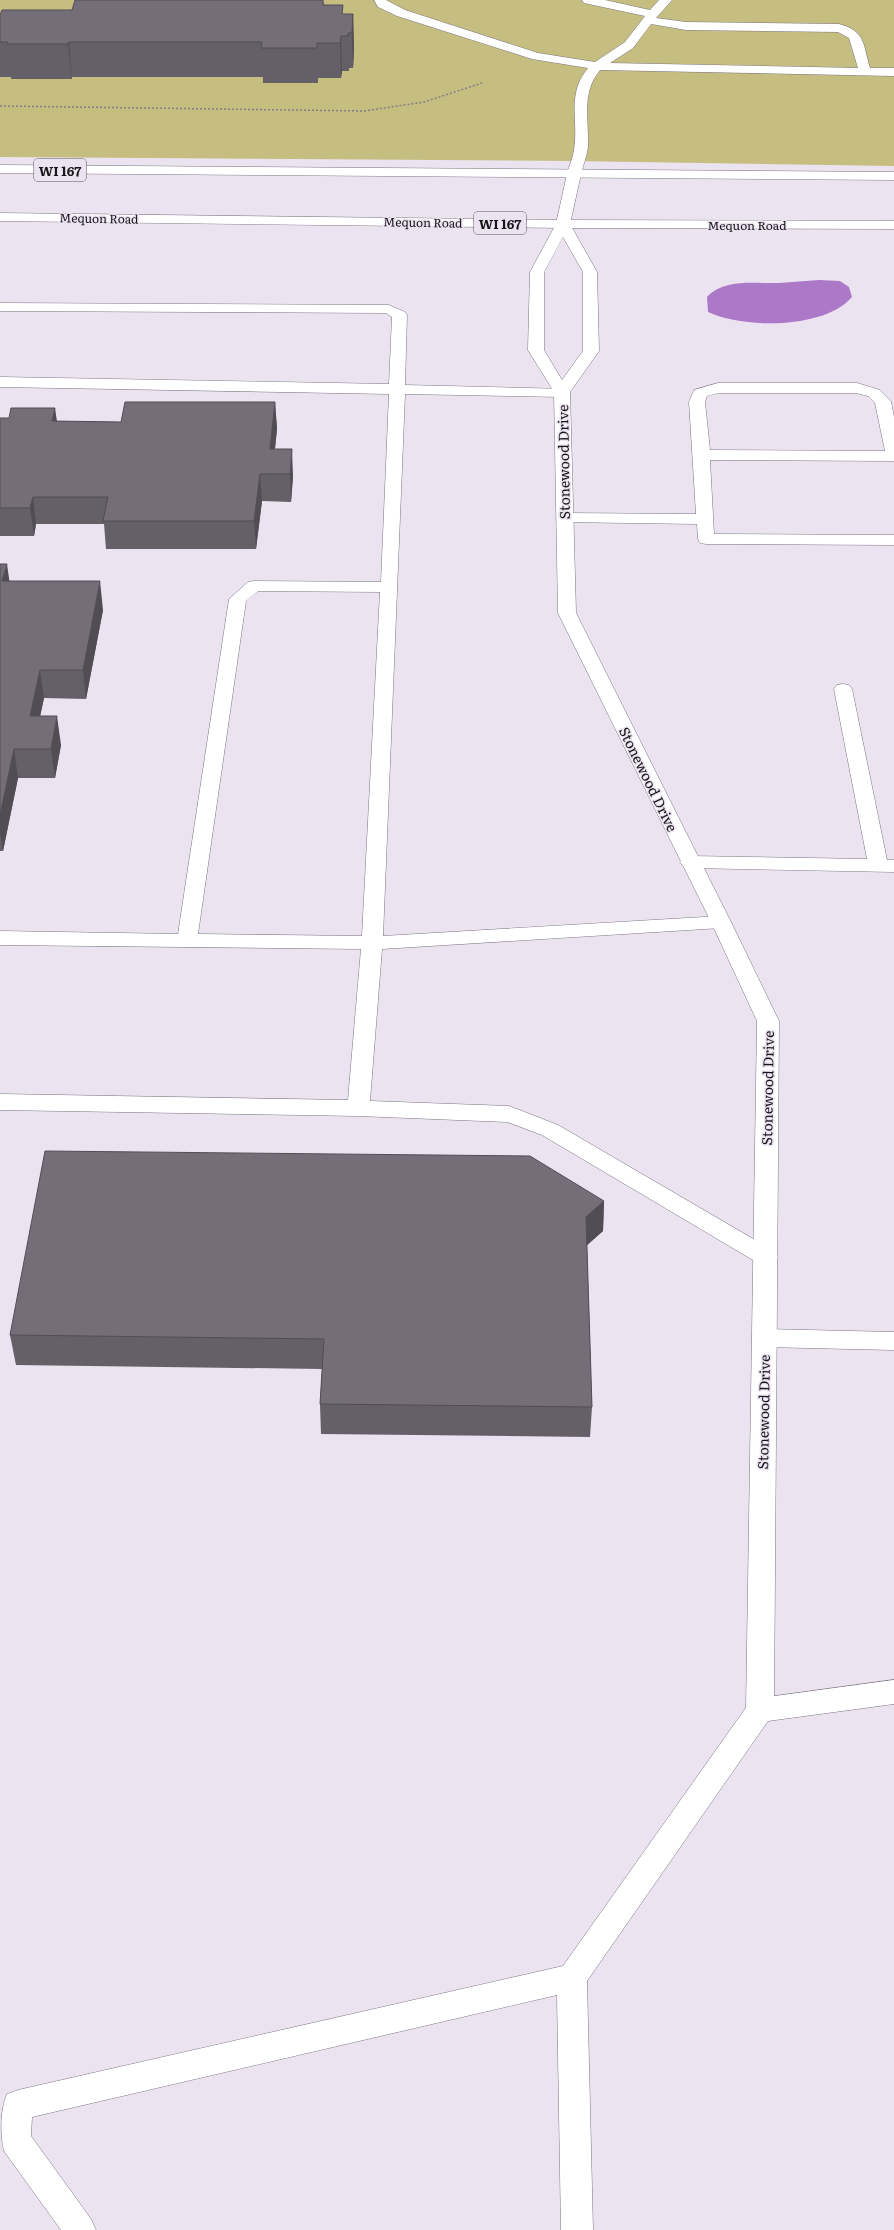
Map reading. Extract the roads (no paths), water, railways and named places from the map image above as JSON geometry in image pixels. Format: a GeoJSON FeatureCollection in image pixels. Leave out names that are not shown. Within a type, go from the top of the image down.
{"type":"FeatureCollection","features":[{"type":"Feature","properties":{"kind":"street"},"geometry":{"type":"LineString","coordinates":[[380,0],[382,4],[401,13],[536,56],[597,66],[667,69],[894,72]]}},
{"type":"Feature","properties":{"kind":"street"},"geometry":{"type":"LineString","coordinates":[[588,0],[686,26],[839,28],[851,32],[855,37],[865,72]]}},
{"type":"Feature","properties":{"kind":"street","name":"Stonewood Drive"},"geometry":{"type":"LineString","coordinates":[[666,0],[650,17],[629,45],[597,66],[585,80],[581,95],[581,149],[563,224],[537,272],[536,350],[562,392],[567,612],[721,922],[768,1021],[760,1710]]}},
{"type":"Feature","properties":{"kind":"street","name":"WI 167"},"geometry":{"type":"LineString","coordinates":[[0,169],[894,176]]}},
{"type":"Feature","properties":{"kind":"street","name":"Mequon Road"},"geometry":{"type":"LineString","coordinates":[[0,216],[563,224],[894,225]]}},
{"type":"Feature","properties":{"kind":"street","name":"Stonewood Drive"},"geometry":{"type":"LineString","coordinates":[[562,392],[591,351],[590,272],[563,224]]}},
{"type":"Feature","properties":{"kind":"street"},"geometry":{"type":"LineString","coordinates":[[0,307],[389,309],[400,315],[372,943],[358,1108]]}},
{"type":"Feature","properties":{"kind":"street"},"geometry":{"type":"LineString","coordinates":[[0,382],[562,392]]}},
{"type":"Feature","properties":{"kind":"street"},"geometry":{"type":"LineString","coordinates":[[702,455],[894,456],[883,401],[874,393],[857,388],[718,388],[700,393],[697,402],[702,455],[706,540],[894,540]]}},
{"type":"Feature","properties":{"kind":"street"},"geometry":{"type":"LineString","coordinates":[[565,518],[705,518]]}},
{"type":"Feature","properties":{"kind":"street"},"geometry":{"type":"LineString","coordinates":[[187,941],[238,600],[254,586],[389,587]]}},
{"type":"Feature","properties":{"kind":"street"},"geometry":{"type":"LineString","coordinates":[[690,862],[886,866],[843,689]]}},
{"type":"Feature","properties":{"kind":"street"},"geometry":{"type":"LineString","coordinates":[[0,938],[372,943],[721,922]]}},
{"type":"Feature","properties":{"kind":"street"},"geometry":{"type":"LineString","coordinates":[[0,1102],[358,1108],[509,1114],[550,1130],[766,1257]]}},
{"type":"Feature","properties":{"kind":"street"},"geometry":{"type":"LineString","coordinates":[[764,1338],[894,1341]]}},
{"type":"Feature","properties":{"kind":"street"},"geometry":{"type":"LineString","coordinates":[[577,2230],[572,1978],[760,1710],[894,1692]]}},
{"type":"Feature","properties":{"kind":"street"},"geometry":{"type":"LineString","coordinates":[[80,2230],[15,2140],[18,2105],[572,1978]]}}]}
